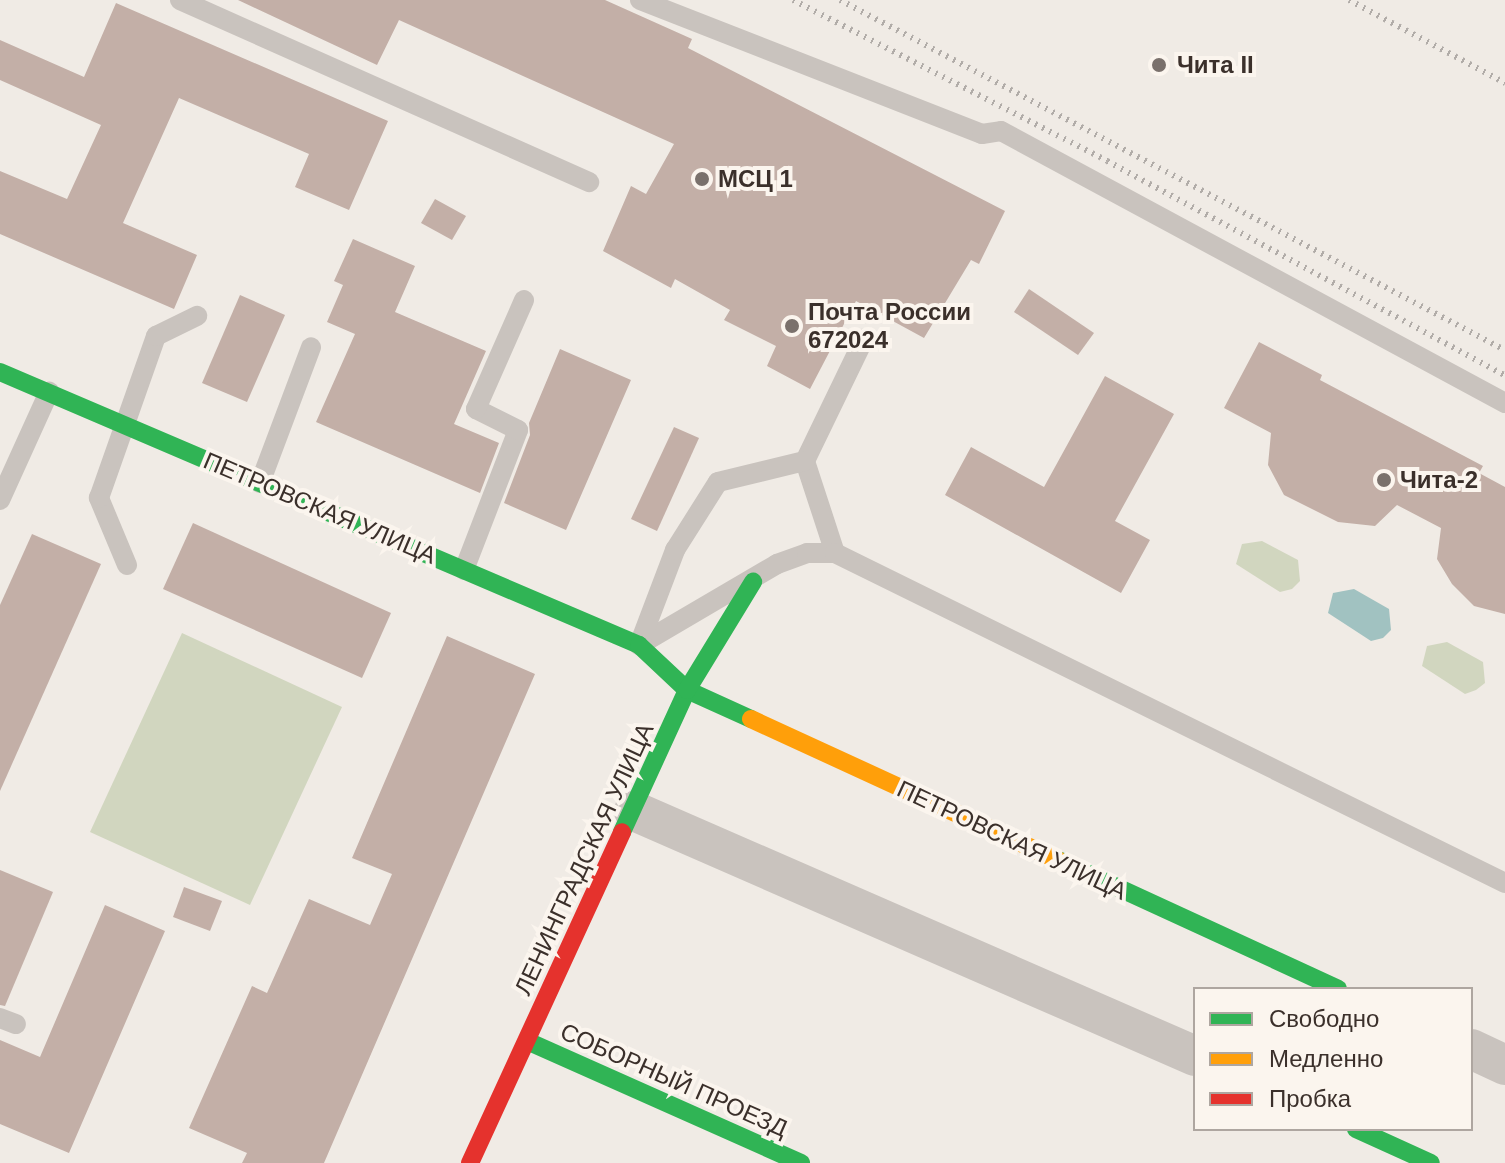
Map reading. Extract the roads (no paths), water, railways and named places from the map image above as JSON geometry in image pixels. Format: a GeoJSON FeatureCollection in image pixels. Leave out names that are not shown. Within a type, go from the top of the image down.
{"type":"FeatureCollection","features":[{"type":"Feature","properties":{"kind":"street","name":"ПЕТРОВСКАЯ УЛИЦА"},"geometry":{"type":"LineString","coordinates":[[0,372],[639,645],[687,690],[1334,987]]}},
{"type":"Feature","properties":{"kind":"street","name":"ЛЕНИНГРАДСКАЯ УЛИЦА"},"geometry":{"type":"LineString","coordinates":[[470,1163],[687,690],[753,582]]}},
{"type":"Feature","properties":{"kind":"street"},"geometry":{"type":"LineString","coordinates":[[634,811],[1193,1055]]}},
{"type":"Feature","properties":{"kind":"street","name":"СОБОРНЫЙ ПРОЕЗД"},"geometry":{"type":"LineString","coordinates":[[527,1041],[801,1163]]}},
{"type":"Feature","properties":{"kind":"street"},"geometry":{"type":"LineString","coordinates":[[1473,1050],[1505,1065]]}},
{"type":"Feature","properties":{"kind":"street"},"geometry":{"type":"LineString","coordinates":[[1360,1131],[1431,1163]]}},
{"type":"Feature","properties":{"kind":"lane"},"geometry":{"type":"LineString","coordinates":[[180,0],[589,182]]}},
{"type":"Feature","properties":{"kind":"lane"},"geometry":{"type":"LineString","coordinates":[[640,0],[982,134],[1001,131],[1505,403]]}},
{"type":"Feature","properties":{"kind":"lane"},"geometry":{"type":"LineString","coordinates":[[464,570],[518,430],[476,409],[524,300]]}},
{"type":"Feature","properties":{"kind":"lane"},"geometry":{"type":"LineString","coordinates":[[127,565],[99,498],[127,426],[156,336],[197,316]]}},
{"type":"Feature","properties":{"kind":"lane"},"geometry":{"type":"LineString","coordinates":[[835,553],[805,461],[864,339]]}},
{"type":"Feature","properties":{"kind":"lane"},"geometry":{"type":"LineString","coordinates":[[260,483],[311,347]]}},
{"type":"Feature","properties":{"kind":"lane"},"geometry":{"type":"LineString","coordinates":[[0,500],[49,392]]}},
{"type":"Feature","properties":{"kind":"lane"},"geometry":{"type":"LineString","coordinates":[[639,645],[675,550],[718,482],[805,461]]}},
{"type":"Feature","properties":{"kind":"lane"},"geometry":{"type":"LineString","coordinates":[[639,645],[753,582],[777,564],[807,553],[835,553],[1505,883]]}},
{"type":"Feature","properties":{"kind":"water"},"geometry":{"type":"Polygon","coordinates":[[[1354,589],[1389,609],[1391,630],[1383,638],[1371,641],[1328,613],[1333,593],[1354,589]]]}},
{"type":"Feature","properties":{"kind":"railway"},"geometry":{"type":"LineString","coordinates":[[793,0],[1107,161],[1505,375]]}},
{"type":"Feature","properties":{"kind":"railway"},"geometry":{"type":"LineString","coordinates":[[840,0],[1505,350]]}},
{"type":"Feature","properties":{"kind":"railway"},"geometry":{"type":"LineString","coordinates":[[1349,0],[1505,83]]}},
{"type":"Feature","properties":{"kind":"place","name":"Чита II"},"geometry":{"type":"Point","coordinates":[1159,65]}},
{"type":"Feature","properties":{"kind":"place","name":"МСЦ 1"},"geometry":{"type":"Point","coordinates":[702,179]}},
{"type":"Feature","properties":{"kind":"place","name":"Почта России 672024"},"geometry":{"type":"Point","coordinates":[792,326]}},
{"type":"Feature","properties":{"kind":"place","name":"Чита-2"},"geometry":{"type":"Point","coordinates":[1384,480]}}]}
